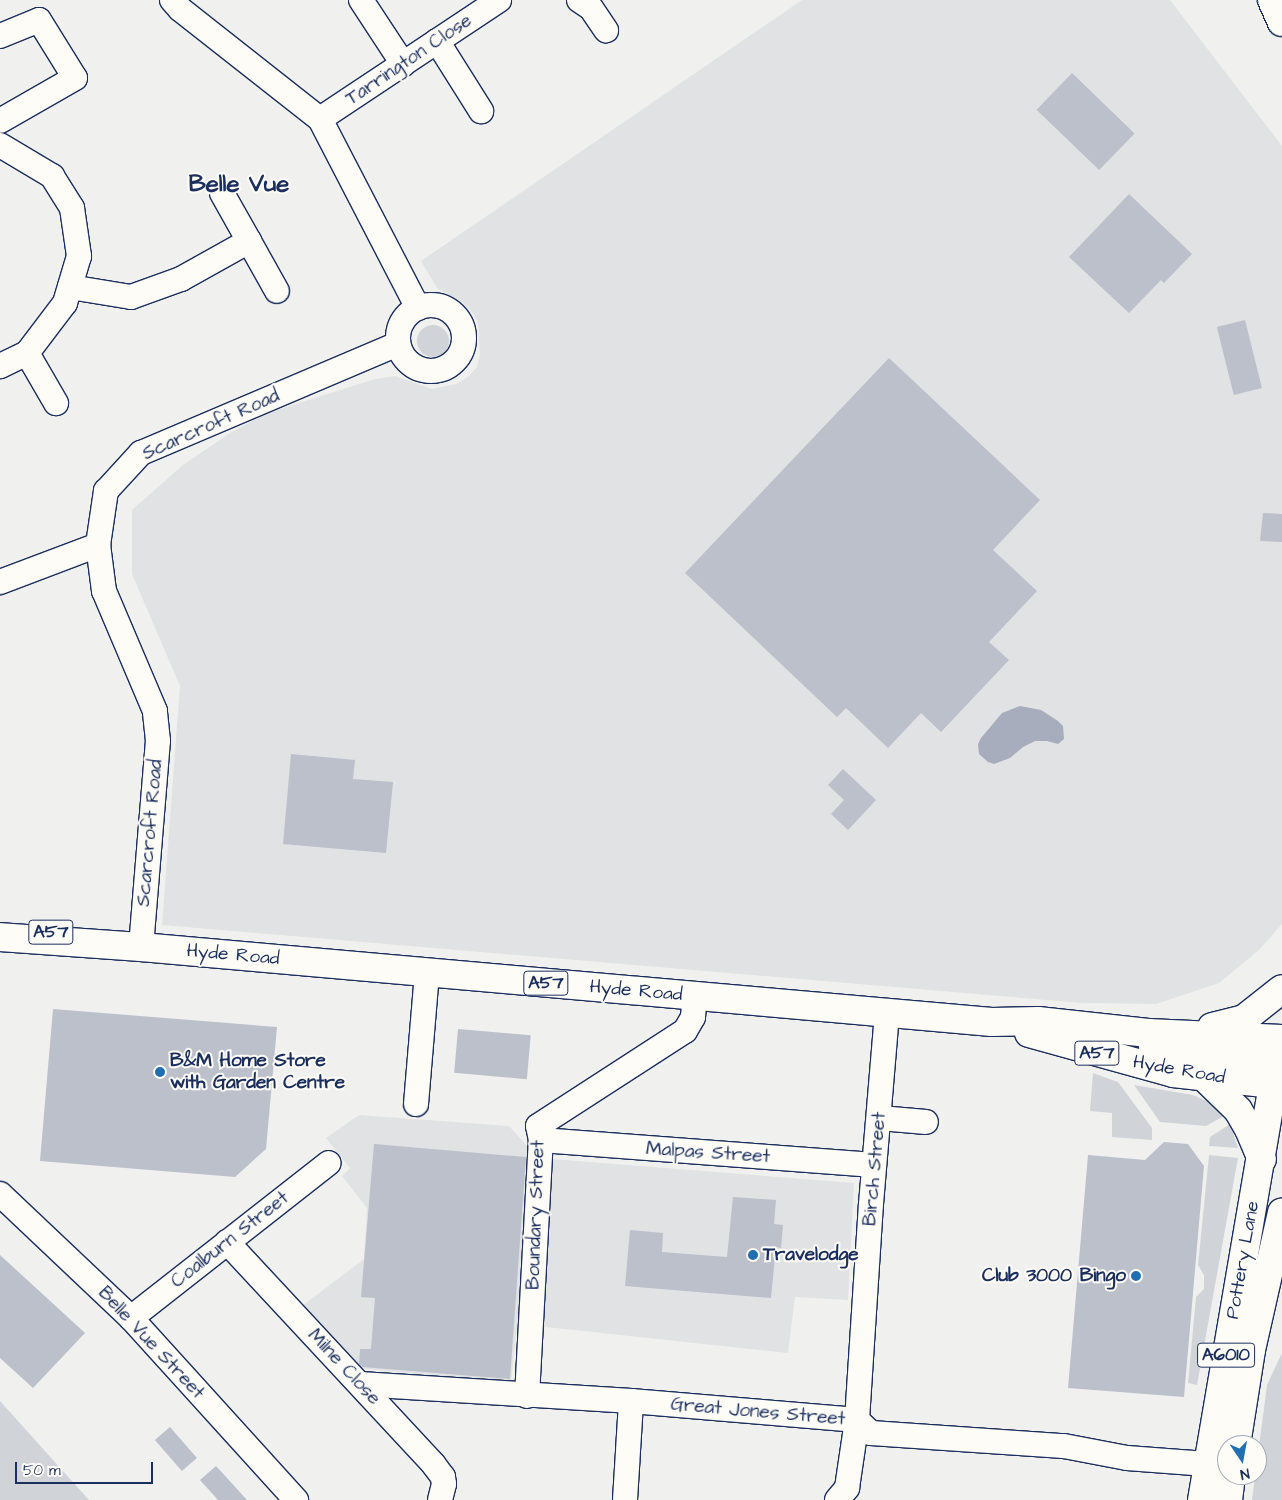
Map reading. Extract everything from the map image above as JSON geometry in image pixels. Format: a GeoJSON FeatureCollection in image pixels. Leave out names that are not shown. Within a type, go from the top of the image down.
{"type":"FeatureCollection","features":[{"type":"Feature","properties":{"kind":"highway"},"geometry":{"type":"LineString","coordinates":[[1272,0],[1282,22]]}},
{"type":"Feature","properties":{"kind":"highway","name":"Hyde Road"},"geometry":{"type":"LineString","coordinates":[[0,920],[101,944]]}},
{"type":"Feature","properties":{"kind":"highway","name":"Hyde Road"},"geometry":{"type":"LineString","coordinates":[[0,937],[141,947],[992,1022],[1038,1021],[1148,1033],[1280,1064]]}},
{"type":"Feature","properties":{"kind":"highway","name":"A57"},"geometry":{"type":"LineString","coordinates":[[1148,1033],[1202,1029],[1234,1023],[1249,1016],[1282,989]]}},
{"type":"Feature","properties":{"kind":"highway","name":"Hyde Road"},"geometry":{"type":"LineString","coordinates":[[992,1022],[1173,1073],[1204,1077],[1280,1064]]}},
{"type":"Feature","properties":{"kind":"highway","name":"A57"},"geometry":{"type":"LineString","coordinates":[[1102,1028],[1141,1044],[1184,1053],[1280,1064]]}},
{"type":"Feature","properties":{"kind":"highway","name":"Pottery Lane"},"geometry":{"type":"LineString","coordinates":[[1230,1435],[1262,1160],[1280,1064]]}},
{"type":"Feature","properties":{"kind":"highway"},"geometry":{"type":"LineString","coordinates":[[1204,1077],[1238,1110],[1249,1129],[1262,1160]]}},
{"type":"Feature","properties":{"kind":"highway","name":"Pottery Lane"},"geometry":{"type":"LineString","coordinates":[[1238,1435],[1251,1350],[1282,1212]]}},
{"type":"Feature","properties":{"kind":"highway","name":"Pottery Lane"},"geometry":{"type":"LineString","coordinates":[[1202,1500],[1220,1485]]}},
{"type":"Feature","properties":{"kind":"street"},"geometry":{"type":"LineString","coordinates":[[172,0],[180,9],[320,119],[418,308]]}},
{"type":"Feature","properties":{"kind":"street"},"geometry":{"type":"LineString","coordinates":[[361,0],[403,64]]}},
{"type":"Feature","properties":{"kind":"street","name":"Tarrington Close"},"geometry":{"type":"LineString","coordinates":[[320,119],[499,0]]}},
{"type":"Feature","properties":{"kind":"street"},"geometry":{"type":"LineString","coordinates":[[579,0],[591,8],[606,30]]}},
{"type":"Feature","properties":{"kind":"street"},"geometry":{"type":"LineString","coordinates":[[0,36],[39,20],[75,78],[0,121]]}},
{"type":"Feature","properties":{"kind":"street"},"geometry":{"type":"LineString","coordinates":[[437,41],[481,112]]}},
{"type":"Feature","properties":{"kind":"street"},"geometry":{"type":"LineString","coordinates":[[0,145],[52,176],[72,208],[79,256],[65,303],[27,353],[0,366]]}},
{"type":"Feature","properties":{"kind":"street"},"geometry":{"type":"LineString","coordinates":[[222,192],[277,291]]}},
{"type":"Feature","properties":{"kind":"street"},"geometry":{"type":"LineString","coordinates":[[70,287],[131,297],[181,279],[249,241]]}},
{"type":"Feature","properties":{"kind":"street"},"geometry":{"type":"LineString","coordinates":[[428,305],[450,310],[458,318],[464,338],[463,349],[450,366],[429,371],[418,369],[409,363],[402,354],[398,344],[398,333],[408,314],[428,305]]}},
{"type":"Feature","properties":{"kind":"street","name":"Scarcroft Road"},"geometry":{"type":"LineString","coordinates":[[141,947],[158,741],[155,711],[104,591],[98,544],[106,491],[141,453],[398,344]]}},
{"type":"Feature","properties":{"kind":"street"},"geometry":{"type":"LineString","coordinates":[[27,353],[56,403]]}},
{"type":"Feature","properties":{"kind":"street"},"geometry":{"type":"LineString","coordinates":[[0,582],[98,544]]}},
{"type":"Feature","properties":{"kind":"street"},"geometry":{"type":"LineString","coordinates":[[416,1104],[427,973]]}},
{"type":"Feature","properties":{"kind":"street","name":"Boundary Street"},"geometry":{"type":"LineString","coordinates":[[527,1396],[541,1140],[538,1126],[685,1031],[693,1017],[695,996]]}},
{"type":"Feature","properties":{"kind":"street","name":"Birch Street"},"geometry":{"type":"LineString","coordinates":[[837,1500],[847,1488],[857,1420],[874,1165],[880,1118],[887,1013]]}},
{"type":"Feature","properties":{"kind":"street"},"geometry":{"type":"LineString","coordinates":[[880,1118],[926,1122]]}},
{"type":"Feature","properties":{"kind":"street","name":"Malpas Street"},"geometry":{"type":"LineString","coordinates":[[541,1140],[874,1165]]}},
{"type":"Feature","properties":{"kind":"street","name":"Coalburn Street"},"geometry":{"type":"LineString","coordinates":[[131,1318],[329,1163]]}},
{"type":"Feature","properties":{"kind":"street","name":"Belle Vue Street"},"geometry":{"type":"LineString","coordinates":[[0,1194],[131,1318],[296,1500]]}},
{"type":"Feature","properties":{"kind":"street","name":"Milne Close"},"geometry":{"type":"LineString","coordinates":[[227,1242],[360,1384],[443,1477],[444,1484],[440,1500]]}},
{"type":"Feature","properties":{"kind":"street","name":"Great Jones Street"},"geometry":{"type":"LineString","coordinates":[[360,1384],[527,1396],[632,1401],[857,1420],[871,1433],[1064,1446],[1127,1458],[1217,1480]]}},
{"type":"Feature","properties":{"kind":"street"},"geometry":{"type":"LineString","coordinates":[[625,1500],[632,1401]]}},
{"type":"Feature","properties":{"kind":"shaded area"},"geometry":{"type":"Polygon","coordinates":[[[802,0],[1170,0],[1282,146],[1282,924],[1259,950],[1219,983],[1156,1004],[1082,1003],[162,925],[180,686],[132,574],[132,510],[183,465],[233,431],[268,413],[375,379],[395,376],[432,389],[456,384],[468,377],[477,367],[480,355],[478,323],[473,313],[462,302],[437,288],[421,261],[802,0]]]}},
{"type":"Feature","properties":{"kind":"shaded area"},"geometry":{"type":"Polygon","coordinates":[[[433,325],[439,326],[444,330],[448,335],[448,347],[444,352],[439,356],[433,357],[427,356],[422,352],[418,347],[417,341],[418,335],[422,330],[427,326],[433,325]]]}},
{"type":"Feature","properties":{"kind":"shaded area"},"geometry":{"type":"Polygon","coordinates":[[[1093,1073],[1118,1082],[1152,1128],[1152,1140],[1112,1137],[1112,1113],[1090,1111],[1093,1073]]]}},
{"type":"Feature","properties":{"kind":"shaded area"},"geometry":{"type":"Polygon","coordinates":[[[1134,1085],[1193,1095],[1209,1102],[1224,1116],[1206,1126],[1160,1122],[1134,1085]]]}},
{"type":"Feature","properties":{"kind":"shaded area"},"geometry":{"type":"Polygon","coordinates":[[[359,1115],[509,1126],[535,1155],[511,1383],[356,1368],[302,1306],[364,1259],[367,1208],[342,1176],[350,1168],[326,1138],[359,1115]]]}},
{"type":"Feature","properties":{"kind":"shaded area"},"geometry":{"type":"Polygon","coordinates":[[[1230,1124],[1238,1148],[1209,1146],[1210,1137],[1230,1124]]]}},
{"type":"Feature","properties":{"kind":"shaded area"},"geometry":{"type":"Polygon","coordinates":[[[1209,1155],[1238,1158],[1197,1385],[1188,1383],[1196,1297],[1204,1289],[1204,1275],[1198,1265],[1209,1155]]]}},
{"type":"Feature","properties":{"kind":"shaded area"},"geometry":{"type":"Polygon","coordinates":[[[551,1159],[854,1183],[848,1300],[795,1297],[788,1353],[537,1326],[551,1159]]]}},
{"type":"Feature","properties":{"kind":"shaded area"},"geometry":{"type":"Polygon","coordinates":[[[1282,1353],[1282,1500],[1252,1500],[1254,1485],[1267,1485],[1267,1435],[1260,1435],[1267,1385],[1282,1353]]]}},
{"type":"Feature","properties":{"kind":"shaded area"},"geometry":{"type":"Polygon","coordinates":[[[0,1401],[89,1500],[0,1500],[0,1401]]]}},
{"type":"Feature","properties":{"kind":"water"},"geometry":{"type":"Polygon","coordinates":[[[1020,706],[1041,710],[1058,721],[1063,726],[1064,739],[1058,744],[1047,741],[1035,741],[1023,747],[1010,758],[994,764],[988,762],[979,754],[978,744],[981,738],[1002,713],[1020,706]]]}},
{"type":"Feature","properties":{"kind":"building"},"geometry":{"type":"Polygon","coordinates":[[[1072,73],[1135,133],[1099,170],[1037,110],[1072,73]]]}},
{"type":"Feature","properties":{"kind":"building"},"geometry":{"type":"Polygon","coordinates":[[[1129,194],[1192,254],[1164,283],[1161,280],[1129,313],[1069,257],[1129,194]]]}},
{"type":"Feature","properties":{"kind":"building"},"geometry":{"type":"Polygon","coordinates":[[[1245,320],[1262,388],[1234,395],[1217,327],[1245,320]]]}},
{"type":"Feature","properties":{"kind":"building"},"geometry":{"type":"Polygon","coordinates":[[[889,358],[1040,500],[993,550],[1037,591],[989,642],[1009,660],[941,732],[921,713],[888,748],[846,708],[837,717],[685,573],[889,358]]]}},
{"type":"Feature","properties":{"kind":"building"},"geometry":{"type":"Polygon","coordinates":[[[1263,513],[1282,514],[1282,542],[1260,541],[1263,513]]]}},
{"type":"Feature","properties":{"kind":"building"},"geometry":{"type":"Polygon","coordinates":[[[291,754],[355,760],[353,779],[393,782],[386,853],[283,844],[291,754]]]}},
{"type":"Feature","properties":{"kind":"building"},"geometry":{"type":"Polygon","coordinates":[[[843,769],[876,800],[848,830],[831,814],[844,800],[828,785],[843,769]]]}},
{"type":"Feature","properties":{"kind":"building","name":"B&M Home Store with Garden Centre"},"geometry":{"type":"Polygon","coordinates":[[[53,1009],[277,1027],[266,1149],[235,1177],[40,1161],[53,1009]]]}},
{"type":"Feature","properties":{"kind":"building"},"geometry":{"type":"Polygon","coordinates":[[[458,1029],[531,1035],[527,1079],[454,1073],[458,1029]]]}},
{"type":"Feature","properties":{"kind":"building","name":"Club 3000 Bingo"},"geometry":{"type":"Polygon","coordinates":[[[1164,1142],[1188,1144],[1204,1166],[1184,1397],[1068,1388],[1088,1155],[1145,1160],[1164,1142]]]}},
{"type":"Feature","properties":{"kind":"building"},"geometry":{"type":"Polygon","coordinates":[[[374,1144],[526,1157],[510,1379],[362,1367],[359,1364],[360,1349],[371,1349],[375,1298],[361,1297],[374,1144]]]}},
{"type":"Feature","properties":{"kind":"building"},"geometry":{"type":"Polygon","coordinates":[[[733,1197],[776,1200],[774,1224],[783,1225],[781,1248],[776,1247],[771,1298],[625,1286],[630,1230],[663,1233],[662,1252],[727,1257],[733,1197]]]}},
{"type":"Feature","properties":{"kind":"building"},"geometry":{"type":"Polygon","coordinates":[[[0,1255],[85,1333],[33,1388],[0,1358],[0,1255]]]}},
{"type":"Feature","properties":{"kind":"building"},"geometry":{"type":"Polygon","coordinates":[[[170,1427],[197,1458],[182,1471],[155,1440],[170,1427]]]}},
{"type":"Feature","properties":{"kind":"building"},"geometry":{"type":"Polygon","coordinates":[[[216,1466],[247,1500],[218,1500],[200,1480],[216,1466]]]}},
{"type":"Feature","properties":{"kind":"place","name":"B&M Home Store with Garden Centre"},"geometry":{"type":"Point","coordinates":[160,1072]}},
{"type":"Feature","properties":{"kind":"place","name":"Travelodge"},"geometry":{"type":"Point","coordinates":[753,1255]}},
{"type":"Feature","properties":{"kind":"place","name":"Club 3000 Bingo"},"geometry":{"type":"Point","coordinates":[1136,1276]}},
{"type":"Feature","properties":{"kind":"district","name":"Belle Vue"},"geometry":{"type":"Point","coordinates":[239,185]}}]}
